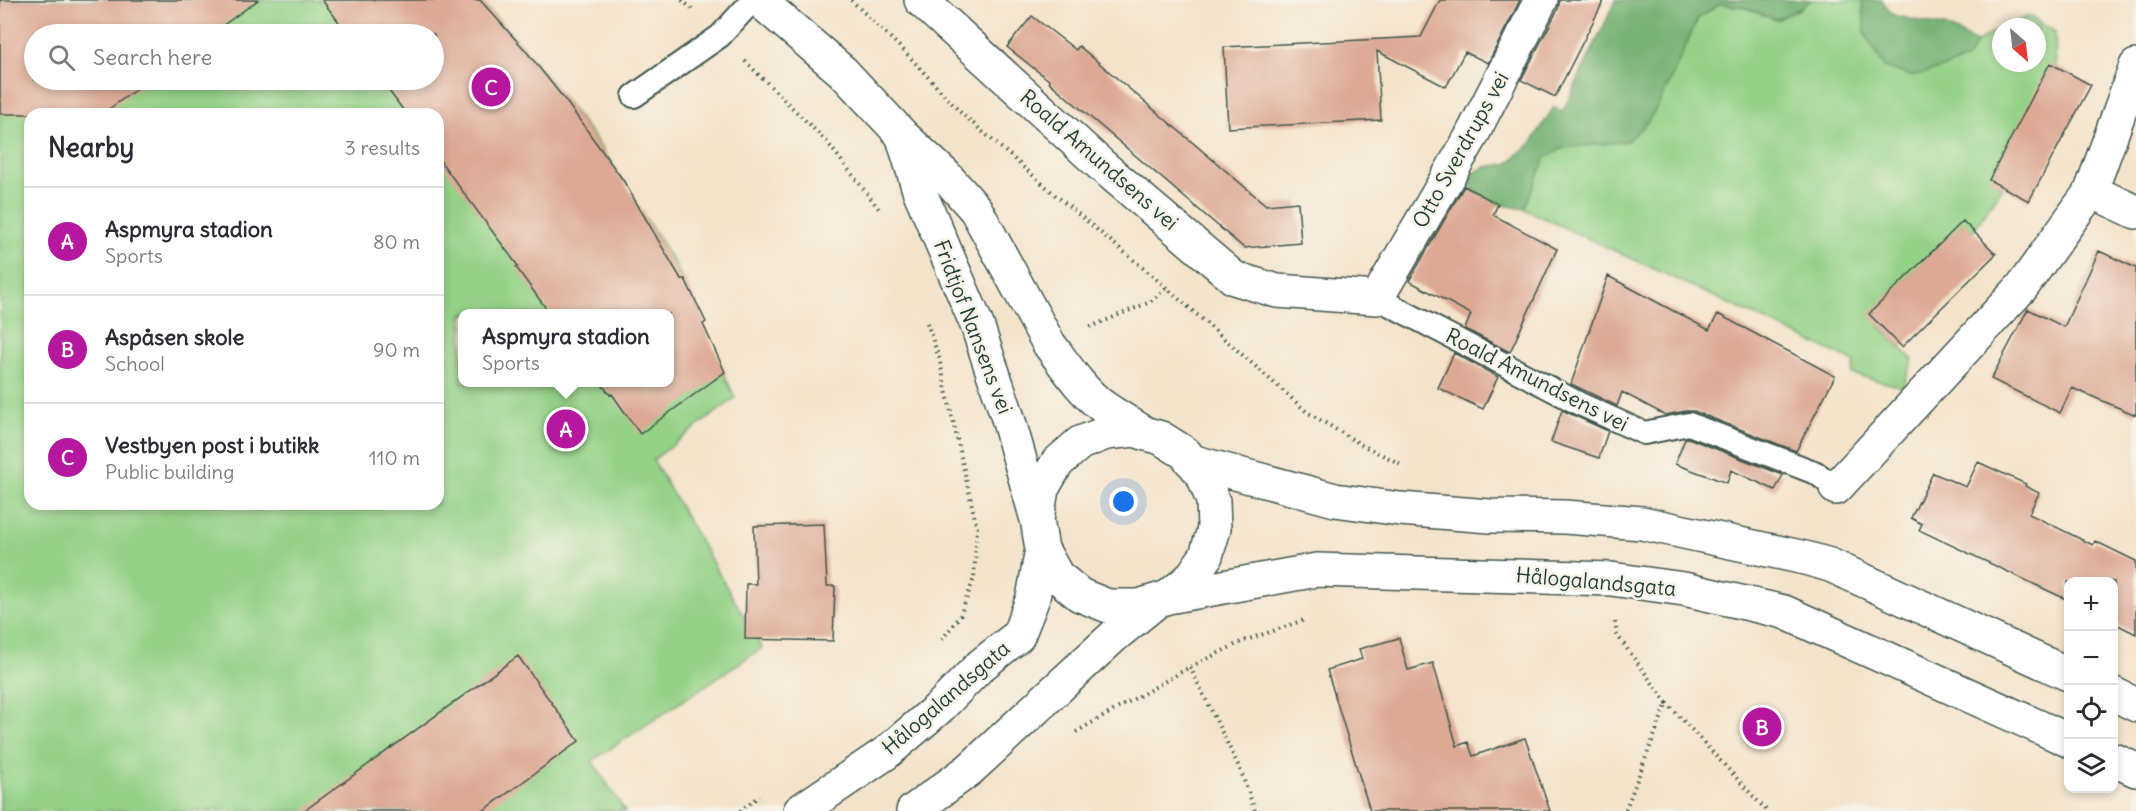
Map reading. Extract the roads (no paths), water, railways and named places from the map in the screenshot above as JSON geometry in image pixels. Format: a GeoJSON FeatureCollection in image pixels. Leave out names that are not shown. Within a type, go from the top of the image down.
{"type":"FeatureCollection","features":[{"type":"Feature","properties":{"kind":"street","name":"Fridtjof Nansens vei"},"geometry":{"type":"LineString","coordinates":[[759,0],[843,72],[903,136],[945,175],[976,210],[1049,344],[1083,387],[1101,405],[1146,434]]}},
{"type":"Feature","properties":{"kind":"street","name":"Roald Amundsens vei"},"geometry":{"type":"LineString","coordinates":[[921,0],[1100,164],[1234,278],[1277,291],[1377,298]]}},
{"type":"Feature","properties":{"kind":"street","name":"Otto Sverdrups vei"},"geometry":{"type":"LineString","coordinates":[[1377,298],[1470,139],[1541,0]]}},
{"type":"Feature","properties":{"kind":"street","name":"Roald Amundsens vei"},"geometry":{"type":"LineString","coordinates":[[1836,488],[2022,287],[2091,191],[2136,66]]}},
{"type":"Feature","properties":{"kind":"street","name":"Fridtjof Nansens vei"},"geometry":{"type":"LineString","coordinates":[[903,136],[919,190],[977,325],[1008,417],[1040,534]]}},
{"type":"Feature","properties":{"kind":"street"},"geometry":{"type":"LineString","coordinates":[[2091,191],[2136,212]]}},
{"type":"Feature","properties":{"kind":"street","name":"Hålogalandsgata"},"geometry":{"type":"LineString","coordinates":[[800,811],[886,753],[940,707],[980,666],[1018,636],[1033,598],[1042,489],[1057,462],[1080,443],[1106,433],[1134,430],[1161,438],[1185,453],[1203,475],[1213,501],[1214,530],[1206,556],[1190,579],[1114,636],[969,770],[913,811]]}},
{"type":"Feature","properties":{"kind":"street","name":"Hålogalandsgata"},"geometry":{"type":"LineString","coordinates":[[1191,461],[1335,500],[1481,515],[1565,517],[1642,523],[1805,558],[1830,565],[2064,672]]}},
{"type":"Feature","properties":{"kind":"street","name":"Hålogalandsgata"},"geometry":{"type":"LineString","coordinates":[[1040,534],[1057,576],[1080,595],[1108,606],[1139,606],[1162,599],[1317,570],[1611,579],[1684,589],[1784,612],[2066,739]]}},
{"type":"Feature","properties":{"kind":"street"},"geometry":{"type":"LineString","coordinates":[[2118,696],[2136,705]]}},
{"type":"Feature","properties":{"kind":"street"},"geometry":{"type":"LineString","coordinates":[[2118,762],[2136,770]]}},
{"type":"Feature","properties":{"kind":"lane"},"geometry":{"type":"LineString","coordinates":[[634,96],[720,36],[753,0]]}},
{"type":"Feature","properties":{"kind":"lane","name":"Roald Amundsens vei"},"geometry":{"type":"LineString","coordinates":[[1377,298],[1580,404],[1644,433],[1689,424],[1816,472],[1836,488]]}},
{"type":"Feature","properties":{"kind":"place","name":"Vestbyen post i butikk"},"geometry":{"type":"Point","coordinates":[491,87]}},
{"type":"Feature","properties":{"kind":"place","name":"Aspmyra stadion"},"geometry":{"type":"Point","coordinates":[566,429]}},
{"type":"Feature","properties":{"kind":"place","name":"Aspåsen skole"},"geometry":{"type":"Point","coordinates":[1762,727]}}]}
